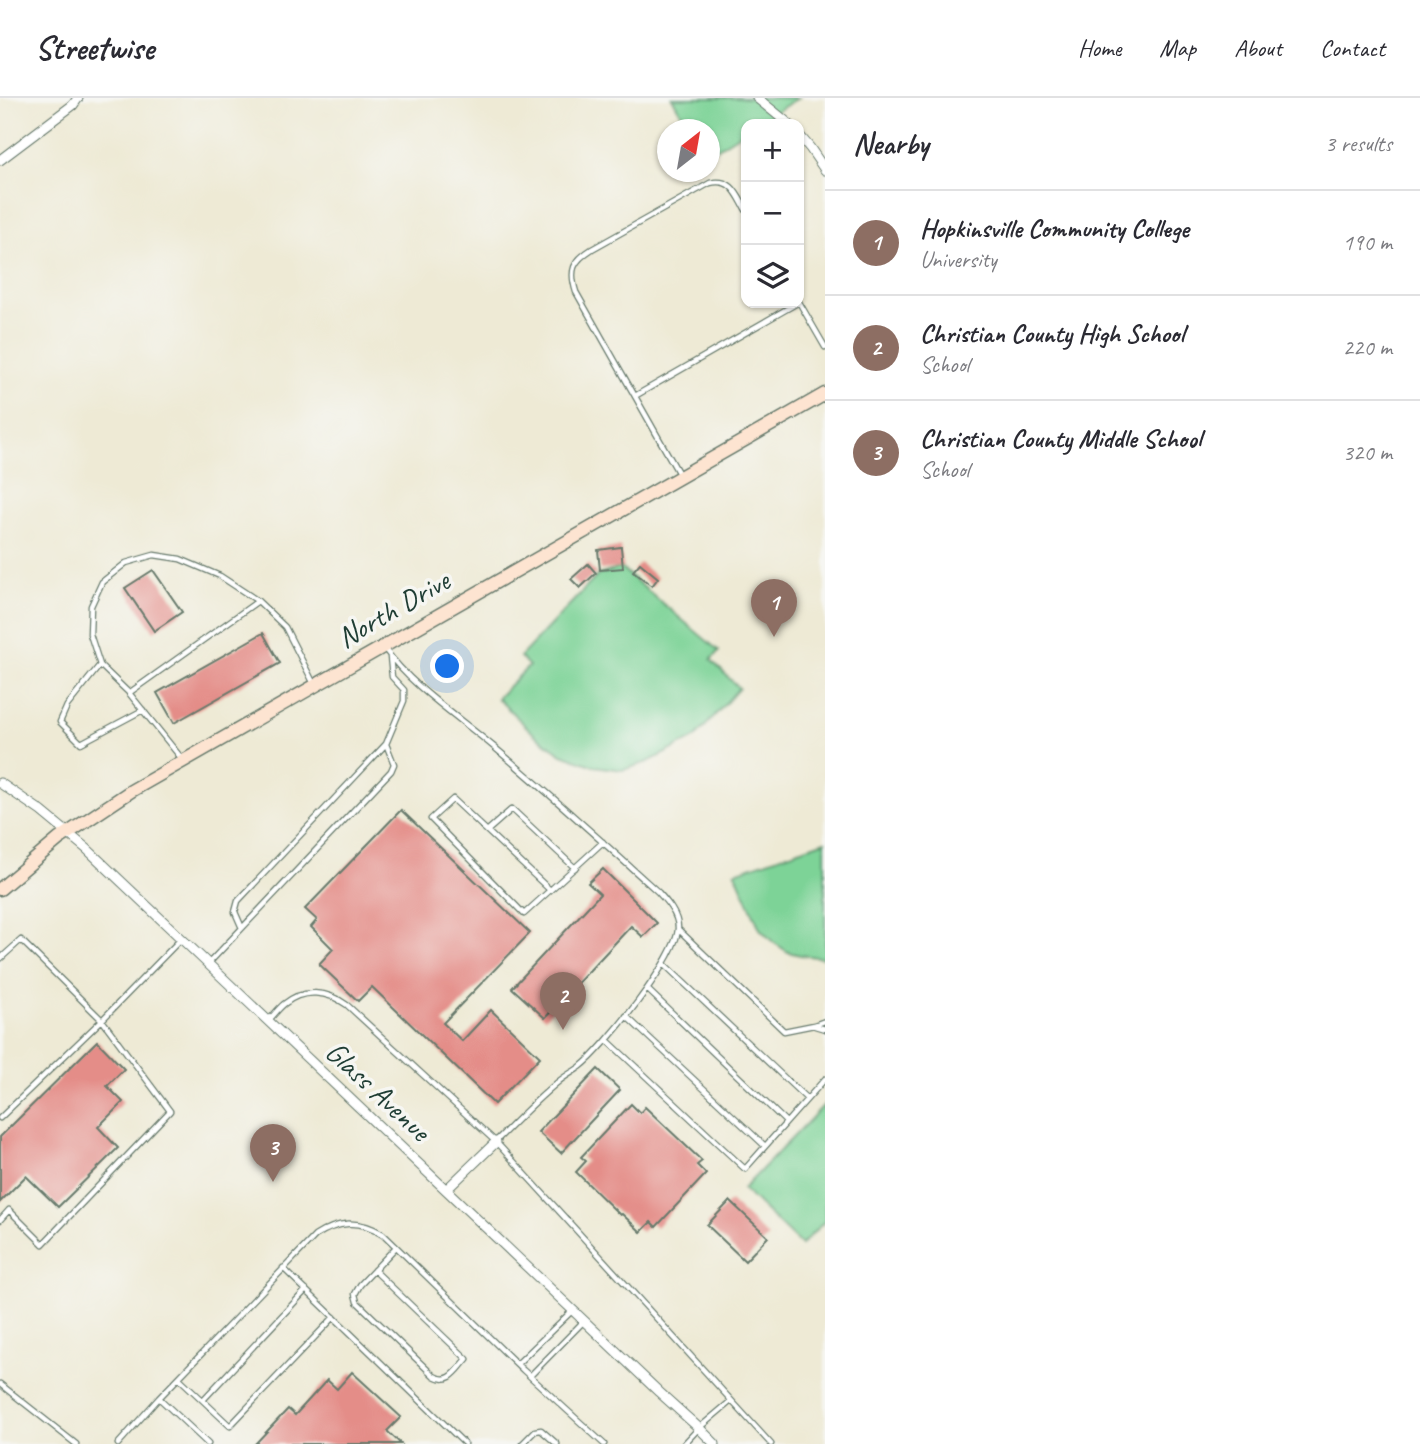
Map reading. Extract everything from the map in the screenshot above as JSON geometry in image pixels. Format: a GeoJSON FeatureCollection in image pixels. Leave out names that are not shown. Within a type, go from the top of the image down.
{"type":"FeatureCollection","features":[{"type":"Feature","properties":{"kind":"main road","name":"North Drive"},"geometry":{"type":"LineString","coordinates":[[0,889],[68,833],[131,790],[314,685],[386,651],[680,476],[825,394]]}},
{"type":"Feature","properties":{"kind":"street"},"geometry":{"type":"LineString","coordinates":[[0,160],[73,105],[78,98]]}},
{"type":"Feature","properties":{"kind":"street"},"geometry":{"type":"LineString","coordinates":[[757,98],[783,119]]}},
{"type":"Feature","properties":{"kind":"street"},"geometry":{"type":"LineString","coordinates":[[804,141],[825,170]]}},
{"type":"Feature","properties":{"kind":"street","name":"Glass Avenue"},"geometry":{"type":"LineString","coordinates":[[0,783],[96,857],[715,1444]]}},
{"type":"Feature","properties":{"kind":"street"},"geometry":{"type":"LineString","coordinates":[[446,1190],[496,1142]]}},
{"type":"Feature","properties":{"kind":"lane"},"geometry":{"type":"LineString","coordinates":[[680,476],[576,292],[572,274],[578,260],[592,249],[710,183],[726,183],[732,187],[741,202]]}},
{"type":"Feature","properties":{"kind":"lane"},"geometry":{"type":"LineString","coordinates":[[635,396],[789,308]]}},
{"type":"Feature","properties":{"kind":"lane"},"geometry":{"type":"LineString","coordinates":[[802,308],[825,347]]}},
{"type":"Feature","properties":{"kind":"lane"},"geometry":{"type":"LineString","coordinates":[[184,760],[129,693],[100,665],[90,634],[91,606],[102,582],[127,563],[154,555],[180,559],[220,576],[258,601],[285,627],[314,685]]}},
{"type":"Feature","properties":{"kind":"lane"},"geometry":{"type":"LineString","coordinates":[[129,693],[258,601]]}},
{"type":"Feature","properties":{"kind":"lane"},"geometry":{"type":"LineString","coordinates":[[242,928],[235,912],[238,901],[386,744],[404,701],[404,690],[392,677],[386,651]]}},
{"type":"Feature","properties":{"kind":"lane"},"geometry":{"type":"LineString","coordinates":[[386,651],[431,697],[493,746],[658,891],[675,915],[677,936],[664,964],[626,1016],[580,1068],[560,1080],[536,1101],[496,1142]]}},
{"type":"Feature","properties":{"kind":"lane"},"geometry":{"type":"LineString","coordinates":[[100,665],[67,706],[60,722],[81,743],[143,710]]}},
{"type":"Feature","properties":{"kind":"lane"},"geometry":{"type":"LineString","coordinates":[[208,964],[391,771],[394,764],[386,744]]}},
{"type":"Feature","properties":{"kind":"lane"},"geometry":{"type":"LineString","coordinates":[[550,890],[453,799],[431,819],[524,914],[603,842]]}},
{"type":"Feature","properties":{"kind":"lane"},"geometry":{"type":"LineString","coordinates":[[487,831],[512,809],[575,867]]}},
{"type":"Feature","properties":{"kind":"lane"},"geometry":{"type":"LineString","coordinates":[[678,929],[784,1031],[825,1021]]}},
{"type":"Feature","properties":{"kind":"lane"},"geometry":{"type":"LineString","coordinates":[[0,1118],[102,1020],[181,938]]}},
{"type":"Feature","properties":{"kind":"lane"},"geometry":{"type":"LineString","coordinates":[[0,959],[21,940],[102,1020],[170,1111],[43,1244],[9,1210],[0,1220]]}},
{"type":"Feature","properties":{"kind":"lane"},"geometry":{"type":"LineString","coordinates":[[664,964],[807,1099]]}},
{"type":"Feature","properties":{"kind":"lane"},"geometry":{"type":"LineString","coordinates":[[647,989],[786,1122]]}},
{"type":"Feature","properties":{"kind":"lane"},"geometry":{"type":"LineString","coordinates":[[268,1021],[284,1004],[309,993],[333,996],[347,1005],[496,1142],[771,1444]]}},
{"type":"Feature","properties":{"kind":"lane"},"geometry":{"type":"LineString","coordinates":[[626,1016],[765,1146]]}},
{"type":"Feature","properties":{"kind":"lane"},"geometry":{"type":"LineString","coordinates":[[814,1025],[825,1029]]}},
{"type":"Feature","properties":{"kind":"lane"},"geometry":{"type":"LineString","coordinates":[[607,1040],[745,1169],[825,1079]]}},
{"type":"Feature","properties":{"kind":"lane"},"geometry":{"type":"LineString","coordinates":[[118,1444],[314,1236],[341,1224],[359,1224],[373,1227],[383,1234],[604,1444]]}},
{"type":"Feature","properties":{"kind":"lane"},"geometry":{"type":"LineString","coordinates":[[374,1270],[467,1359],[448,1379],[442,1380],[434,1376],[357,1302],[355,1294],[360,1285],[374,1270],[396,1247]]}},
{"type":"Feature","properties":{"kind":"lane"},"geometry":{"type":"LineString","coordinates":[[283,1268],[465,1444]]}},
{"type":"Feature","properties":{"kind":"lane"},"geometry":{"type":"LineString","coordinates":[[203,1400],[306,1290]]}},
{"type":"Feature","properties":{"kind":"lane"},"geometry":{"type":"LineString","coordinates":[[517,1364],[573,1309]]}},
{"type":"Feature","properties":{"kind":"lane"},"geometry":{"type":"LineString","coordinates":[[178,1378],[230,1426],[334,1317]]}},
{"type":"Feature","properties":{"kind":"lane"},"geometry":{"type":"LineString","coordinates":[[530,1376],[585,1320]]}},
{"type":"Feature","properties":{"kind":"lane"},"geometry":{"type":"LineString","coordinates":[[0,1384],[76,1444]]}},
{"type":"Feature","properties":{"kind":"lane"},"geometry":{"type":"LineString","coordinates":[[159,1398],[208,1444]]}},
{"type":"Feature","properties":{"kind":"lane"},"geometry":{"type":"LineString","coordinates":[[684,1444],[732,1401]]}},
{"type":"Feature","properties":{"kind":"lane"},"geometry":{"type":"LineString","coordinates":[[522,1444],[535,1431],[541,1430],[557,1444]]}},
{"type":"Feature","properties":{"kind":"green space"},"geometry":{"type":"Polygon","coordinates":[[[672,98],[798,98],[764,119],[741,119],[741,133],[720,147],[720,119],[685,119],[672,98]]]}},
{"type":"Feature","properties":{"kind":"green space"},"geometry":{"type":"Polygon","coordinates":[[[621,568],[719,651],[711,660],[739,688],[695,738],[648,762],[623,770],[594,766],[562,754],[535,735],[497,698],[529,666],[520,657],[598,575],[621,568]]]}},
{"type":"Feature","properties":{"kind":"green space"},"geometry":{"type":"Polygon","coordinates":[[[825,841],[825,958],[788,952],[760,929],[735,872],[825,841]]]}},
{"type":"Feature","properties":{"kind":"green space"},"geometry":{"type":"Polygon","coordinates":[[[825,1104],[825,1221],[801,1245],[743,1189],[825,1104]]]}},
{"type":"Feature","properties":{"kind":"building"},"geometry":{"type":"Polygon","coordinates":[[[621,547],[623,568],[600,570],[598,550],[621,547]]]}},
{"type":"Feature","properties":{"kind":"building"},"geometry":{"type":"Polygon","coordinates":[[[640,563],[658,578],[652,586],[633,571],[640,563]]]}},
{"type":"Feature","properties":{"kind":"building"},"geometry":{"type":"Polygon","coordinates":[[[588,564],[596,573],[580,588],[571,579],[588,564]]]}},
{"type":"Feature","properties":{"kind":"building"},"geometry":{"type":"Polygon","coordinates":[[[153,570],[182,612],[154,631],[125,588],[153,570]]]}},
{"type":"Feature","properties":{"kind":"building"},"geometry":{"type":"Polygon","coordinates":[[[263,633],[280,663],[174,723],[157,693],[263,633]]]}},
{"type":"Feature","properties":{"kind":"building"},"geometry":{"type":"Polygon","coordinates":[[[401,810],[530,933],[443,1023],[462,1041],[491,1010],[540,1057],[494,1104],[372,987],[358,1001],[319,964],[333,949],[311,927],[317,920],[305,909],[401,810]]]}},
{"type":"Feature","properties":{"kind":"building"},"geometry":{"type":"Polygon","coordinates":[[[603,869],[657,923],[643,937],[631,926],[545,1018],[512,988],[600,894],[588,883],[603,869]]]}},
{"type":"Feature","properties":{"kind":"building"},"geometry":{"type":"Polygon","coordinates":[[[97,1041],[124,1069],[107,1086],[123,1102],[98,1127],[118,1148],[58,1207],[26,1176],[0,1202],[0,1137],[97,1041]]]}},
{"type":"Feature","properties":{"kind":"building"},"geometry":{"type":"Polygon","coordinates":[[[598,1069],[620,1090],[561,1153],[538,1132],[598,1069]]]}},
{"type":"Feature","properties":{"kind":"building"},"geometry":{"type":"Polygon","coordinates":[[[631,1104],[640,1113],[645,1107],[702,1161],[697,1165],[706,1174],[656,1227],[651,1222],[641,1232],[576,1172],[586,1161],[581,1157],[631,1104]]]}},
{"type":"Feature","properties":{"kind":"building"},"geometry":{"type":"Polygon","coordinates":[[[730,1201],[768,1237],[745,1261],[707,1225],[730,1201]]]}},
{"type":"Feature","properties":{"kind":"building"},"geometry":{"type":"Polygon","coordinates":[[[352,1372],[401,1417],[387,1431],[401,1444],[255,1444],[288,1409],[295,1415],[327,1380],[337,1389],[352,1372]]]}},
{"type":"Feature","properties":{"kind":"place","name":"Hopkinsville Community College"},"geometry":{"type":"Point","coordinates":[774,637]}},
{"type":"Feature","properties":{"kind":"place","name":"Christian County High School"},"geometry":{"type":"Point","coordinates":[563,1030]}},
{"type":"Feature","properties":{"kind":"place","name":"Christian County Middle School"},"geometry":{"type":"Point","coordinates":[273,1182]}}]}
